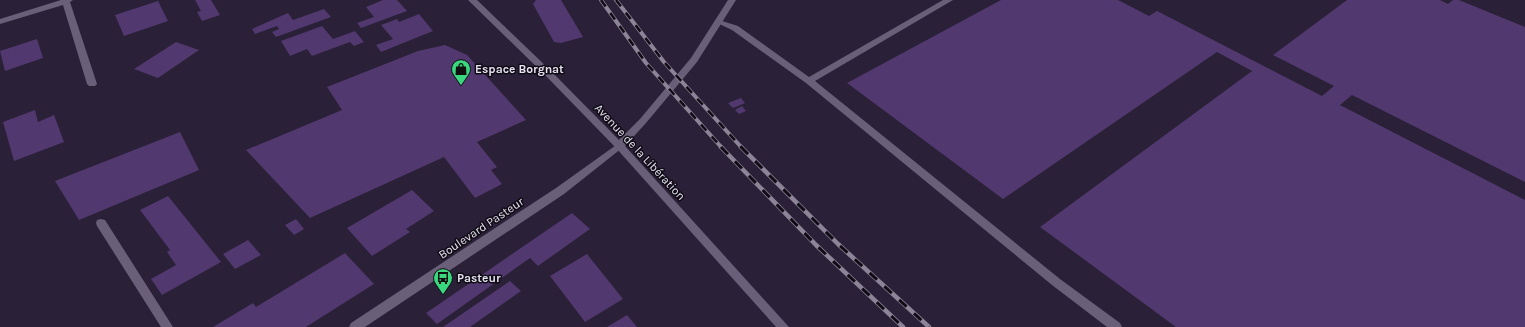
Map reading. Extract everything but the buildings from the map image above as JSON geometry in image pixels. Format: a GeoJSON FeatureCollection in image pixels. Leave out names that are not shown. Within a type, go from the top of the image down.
{"type":"FeatureCollection","features":[{"type":"Feature","properties":{"kind":"street"},"geometry":{"type":"LineString","coordinates":[[0,22],[68,0],[92,84]]}},
{"type":"Feature","properties":{"kind":"street","name":"Avenue de la Libération"},"geometry":{"type":"LineString","coordinates":[[472,0],[549,74],[619,146],[783,327]]}},
{"type":"Feature","properties":{"kind":"street","name":"Boulevard Pasteur"},"geometry":{"type":"LineString","coordinates":[[355,327],[560,191],[619,146],[670,91],[694,60],[732,0]]}},
{"type":"Feature","properties":{"kind":"street"},"geometry":{"type":"LineString","coordinates":[[809,81],[949,0]]}},
{"type":"Feature","properties":{"kind":"street"},"geometry":{"type":"LineString","coordinates":[[719,22],[735,28],[809,81],[1056,282],[1116,327]]}},
{"type":"Feature","properties":{"kind":"street"},"geometry":{"type":"LineString","coordinates":[[101,223],[167,327]]}},
{"type":"Feature","properties":{"kind":"railway"},"geometry":{"type":"LineString","coordinates":[[601,0],[646,63],[722,148]]}},
{"type":"Feature","properties":{"kind":"railway"},"geometry":{"type":"LineString","coordinates":[[616,0],[664,62],[742,148]]}},
{"type":"Feature","properties":{"kind":"railway"},"geometry":{"type":"LineString","coordinates":[[721,147],[816,245],[903,327]]}},
{"type":"Feature","properties":{"kind":"railway"},"geometry":{"type":"LineString","coordinates":[[742,148],[838,244],[929,327]]}},
{"type":"Feature","properties":{"kind":"place","name":"Espace Borgnat"},"geometry":{"type":"Point","coordinates":[461,86]}},
{"type":"Feature","properties":{"kind":"place","name":"Pasteur"},"geometry":{"type":"Point","coordinates":[443,295]}}]}
